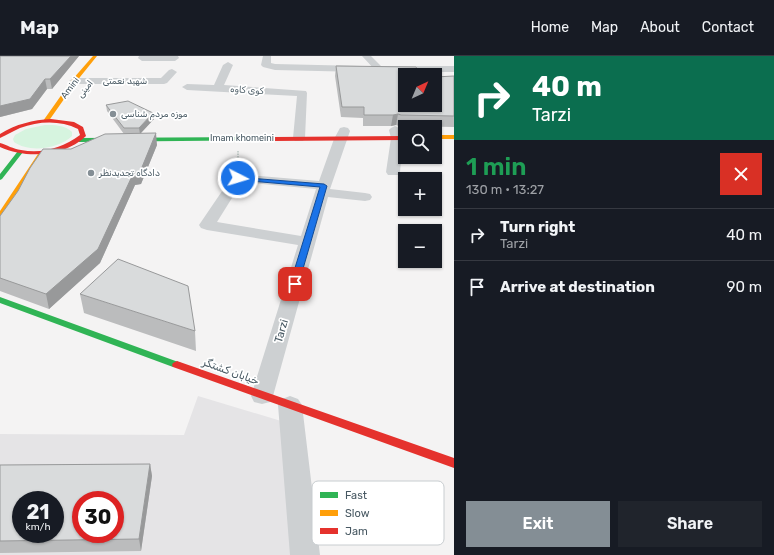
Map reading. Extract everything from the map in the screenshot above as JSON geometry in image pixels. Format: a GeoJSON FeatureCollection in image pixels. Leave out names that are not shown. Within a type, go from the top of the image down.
{"type":"FeatureCollection","features":[{"type":"Feature","properties":{"kind":"main road","name":"Amini"},"geometry":{"type":"LineString","coordinates":[[46,121],[74,81],[96,56]]}},
{"type":"Feature","properties":{"kind":"main road","name":"امینی"},"geometry":{"type":"LineString","coordinates":[[82,93],[100,68]]}},
{"type":"Feature","properties":{"kind":"main road"},"geometry":{"type":"LineString","coordinates":[[60,121],[69,110]]}},
{"type":"Feature","properties":{"kind":"main road"},"geometry":{"type":"LineString","coordinates":[[0,145],[5,149],[20,152],[42,152],[64,148],[81,136],[76,125],[60,121],[46,121],[18,126],[1,134]]}},
{"type":"Feature","properties":{"kind":"main road"},"geometry":{"type":"LineString","coordinates":[[442,130],[454,130]]}},
{"type":"Feature","properties":{"kind":"main road","name":"Imam khomeini"},"geometry":{"type":"LineString","coordinates":[[81,136],[237,138],[300,134]]}},
{"type":"Feature","properties":{"kind":"main road","name":"Imam khomeini"},"geometry":{"type":"LineString","coordinates":[[81,136],[398,134]]}},
{"type":"Feature","properties":{"kind":"main road"},"geometry":{"type":"LineString","coordinates":[[442,137],[454,137]]}},
{"type":"Feature","properties":{"kind":"main road"},"geometry":{"type":"LineString","coordinates":[[0,178],[20,152]]}},
{"type":"Feature","properties":{"kind":"main road"},"geometry":{"type":"LineString","coordinates":[[0,216],[42,152]]}},
{"type":"Feature","properties":{"kind":"main road","name":"خیابان کشتگر"},"geometry":{"type":"LineString","coordinates":[[0,300],[262,396],[454,463]]}},
{"type":"Feature","properties":{"kind":"street"},"geometry":{"type":"LineString","coordinates":[[267,56],[266,65],[286,72],[440,69],[453,73]]}},
{"type":"Feature","properties":{"kind":"street"},"geometry":{"type":"LineString","coordinates":[[366,56],[379,69]]}},
{"type":"Feature","properties":{"kind":"street"},"geometry":{"type":"LineString","coordinates":[[123,80],[139,61],[175,58]]}},
{"type":"Feature","properties":{"kind":"street","name":"کوی کاوه"},"geometry":{"type":"LineString","coordinates":[[228,65],[218,88],[298,90],[300,134]]}},
{"type":"Feature","properties":{"kind":"street","name":"شهید نعمتی"},"geometry":{"type":"LineString","coordinates":[[74,81],[164,81],[172,72]]}},
{"type":"Feature","properties":{"kind":"street"},"geometry":{"type":"LineString","coordinates":[[187,86],[218,88]]}},
{"type":"Feature","properties":{"kind":"street","name":"Tarzi"},"geometry":{"type":"LineString","coordinates":[[262,396],[323,189],[342,134]]}},
{"type":"Feature","properties":{"kind":"street"},"geometry":{"type":"LineString","coordinates":[[393,172],[398,145]]}},
{"type":"Feature","properties":{"kind":"street"},"geometry":{"type":"LineString","coordinates":[[307,242],[207,225],[238,178],[323,189],[365,197]]}},
{"type":"Feature","properties":{"kind":"street"},"geometry":{"type":"LineString","coordinates":[[290,405],[305,555]]}},
{"type":"Feature","properties":{"kind":"path"},"geometry":{"type":"LineString","coordinates":[[237,138],[238,178]]}},
{"type":"Feature","properties":{"kind":"shaded area"},"geometry":{"type":"Polygon","coordinates":[[[198,396],[291,424],[305,555],[0,555],[0,434],[184,435],[198,396]]]}},
{"type":"Feature","properties":{"kind":"green space"},"geometry":{"type":"Polygon","coordinates":[[[45,125],[56,125],[66,128],[72,132],[72,136],[60,144],[44,148],[28,148],[14,142],[13,139],[15,135],[26,129],[45,125]]]}},
{"type":"Feature","properties":{"kind":"building"},"geometry":{"type":"Polygon","coordinates":[[[0,56],[71,56],[50,79],[45,79],[30,99],[0,106],[0,56]]]}},
{"type":"Feature","properties":{"kind":"building"},"geometry":{"type":"Polygon","coordinates":[[[336,66],[416,67],[417,68],[398,68],[398,112],[442,112],[442,77],[454,76],[454,116],[398,114],[364,115],[364,107],[342,107],[336,66]]]}},
{"type":"Feature","properties":{"kind":"building"},"geometry":{"type":"Polygon","coordinates":[[[128,101],[153,113],[139,128],[124,128],[106,105],[128,101]]]}},
{"type":"Feature","properties":{"kind":"building"},"geometry":{"type":"Polygon","coordinates":[[[156,133],[140,172],[134,172],[98,249],[46,294],[0,278],[0,216],[18,191],[30,168],[43,149],[71,149],[105,134],[156,133]]]}},
{"type":"Feature","properties":{"kind":"building"},"geometry":{"type":"Polygon","coordinates":[[[118,259],[188,286],[195,331],[80,294],[118,259]]]}},
{"type":"Feature","properties":{"kind":"building"},"geometry":{"type":"Polygon","coordinates":[[[150,464],[139,539],[124,539],[124,491],[72,491],[72,540],[64,540],[64,491],[12,491],[12,541],[0,541],[0,465],[150,464]]]}},
{"type":"Feature","properties":{"kind":"traffic: fast"},"geometry":{"type":"LineString","coordinates":[[79,140],[274,139]]}},
{"type":"Feature","properties":{"kind":"traffic: fast"},"geometry":{"type":"LineString","coordinates":[[0,178],[20,152]]}},
{"type":"Feature","properties":{"kind":"traffic: fast"},"geometry":{"type":"LineString","coordinates":[[0,300],[177,365]]}},
{"type":"Feature","properties":{"kind":"traffic: slow"},"geometry":{"type":"LineString","coordinates":[[46,121],[74,81],[95,56]]}},
{"type":"Feature","properties":{"kind":"traffic: slow"},"geometry":{"type":"LineString","coordinates":[[442,137],[454,137]]}},
{"type":"Feature","properties":{"kind":"traffic: slow"},"geometry":{"type":"LineString","coordinates":[[0,216],[40,155]]}},
{"type":"Feature","properties":{"kind":"traffic: jam"},"geometry":{"type":"LineString","coordinates":[[0,136],[29,123],[51,120],[72,123],[81,128],[83,136],[64,147],[43,152],[20,152],[0,145]]}},
{"type":"Feature","properties":{"kind":"traffic: jam"},"geometry":{"type":"LineString","coordinates":[[274,139],[398,138]]}},
{"type":"Feature","properties":{"kind":"traffic: jam"},"geometry":{"type":"LineString","coordinates":[[177,365],[454,463]]}},
{"type":"Feature","properties":{"kind":"place","name":"موزه مردم شناسی"},"geometry":{"type":"Point","coordinates":[113,114]}},
{"type":"Feature","properties":{"kind":"place","name":"دادگاه تجدیدنظر"},"geometry":{"type":"Point","coordinates":[91,173]}},
{"type":"Feature","properties":{"kind":"route"},"geometry":{"type":"LineString","coordinates":[[238,178],[324,186],[295,284]]}}]}
